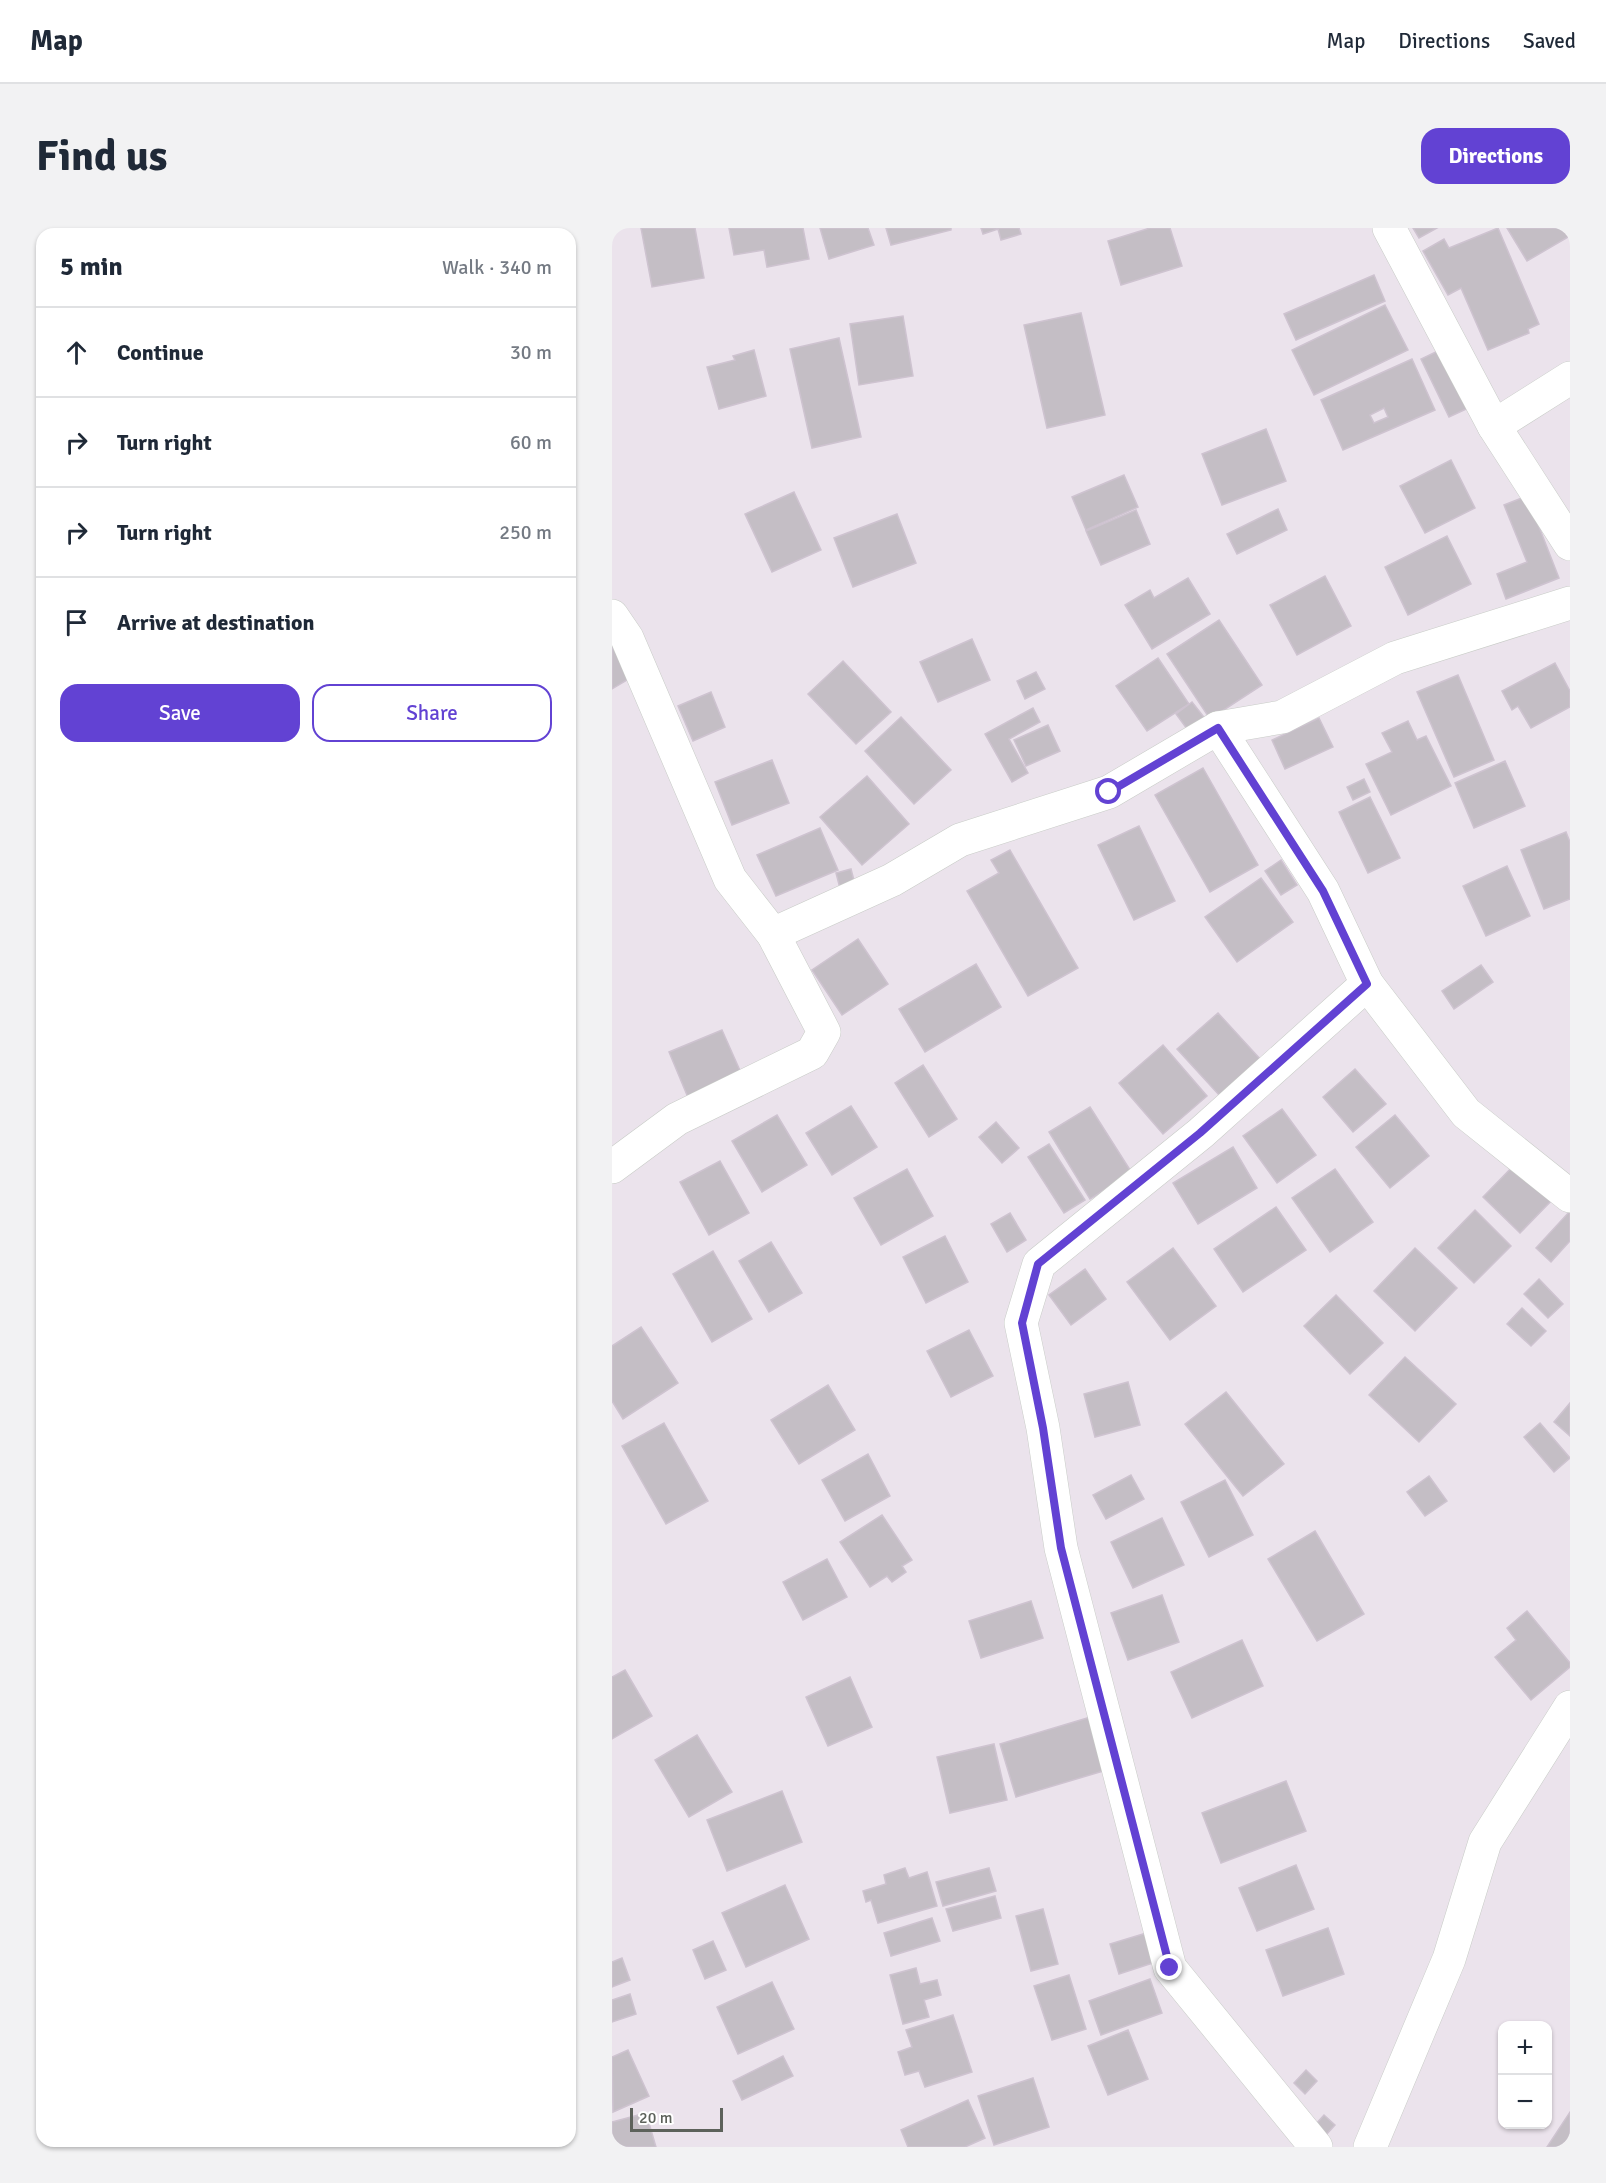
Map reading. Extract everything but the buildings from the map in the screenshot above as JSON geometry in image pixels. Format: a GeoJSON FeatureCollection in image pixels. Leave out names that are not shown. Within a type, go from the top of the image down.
{"type":"FeatureCollection","features":[{"type":"Feature","properties":{"kind":"street"},"geometry":{"type":"LineString","coordinates":[[1389,228],[1494,426],[1546,503],[1570,544]]}},
{"type":"Feature","properties":{"kind":"street"},"geometry":{"type":"LineString","coordinates":[[1494,426],[1570,378]]}},
{"type":"Feature","properties":{"kind":"street"},"geometry":{"type":"LineString","coordinates":[[773,934],[892,880],[960,840],[1109,792],[1218,728],[1282,717],[1395,658],[1570,603]]}},
{"type":"Feature","properties":{"kind":"street"},"geometry":{"type":"LineString","coordinates":[[612,616],[627,638],[729,879],[773,934],[824,1032],[812,1053],[677,1119],[612,1167]]}},
{"type":"Feature","properties":{"kind":"street"},"geometry":{"type":"LineString","coordinates":[[1218,728],[1323,891],[1367,984],[1466,1113],[1570,1196]]}},
{"type":"Feature","properties":{"kind":"street"},"geometry":{"type":"LineString","coordinates":[[1316,2147],[1170,1968],[1061,1548],[1043,1428],[1022,1323],[1038,1264],[1200,1133],[1367,984]]}},
{"type":"Feature","properties":{"kind":"street"},"geometry":{"type":"LineString","coordinates":[[1370,2147],[1449,1959],[1485,1842],[1570,1707]]}},
{"type":"Feature","properties":{"kind":"route"},"geometry":{"type":"LineString","coordinates":[[1109,792],[1218,728],[1323,891],[1367,984],[1200,1133],[1038,1264],[1022,1323],[1043,1428],[1061,1548],[1170,1968]]}}]}
